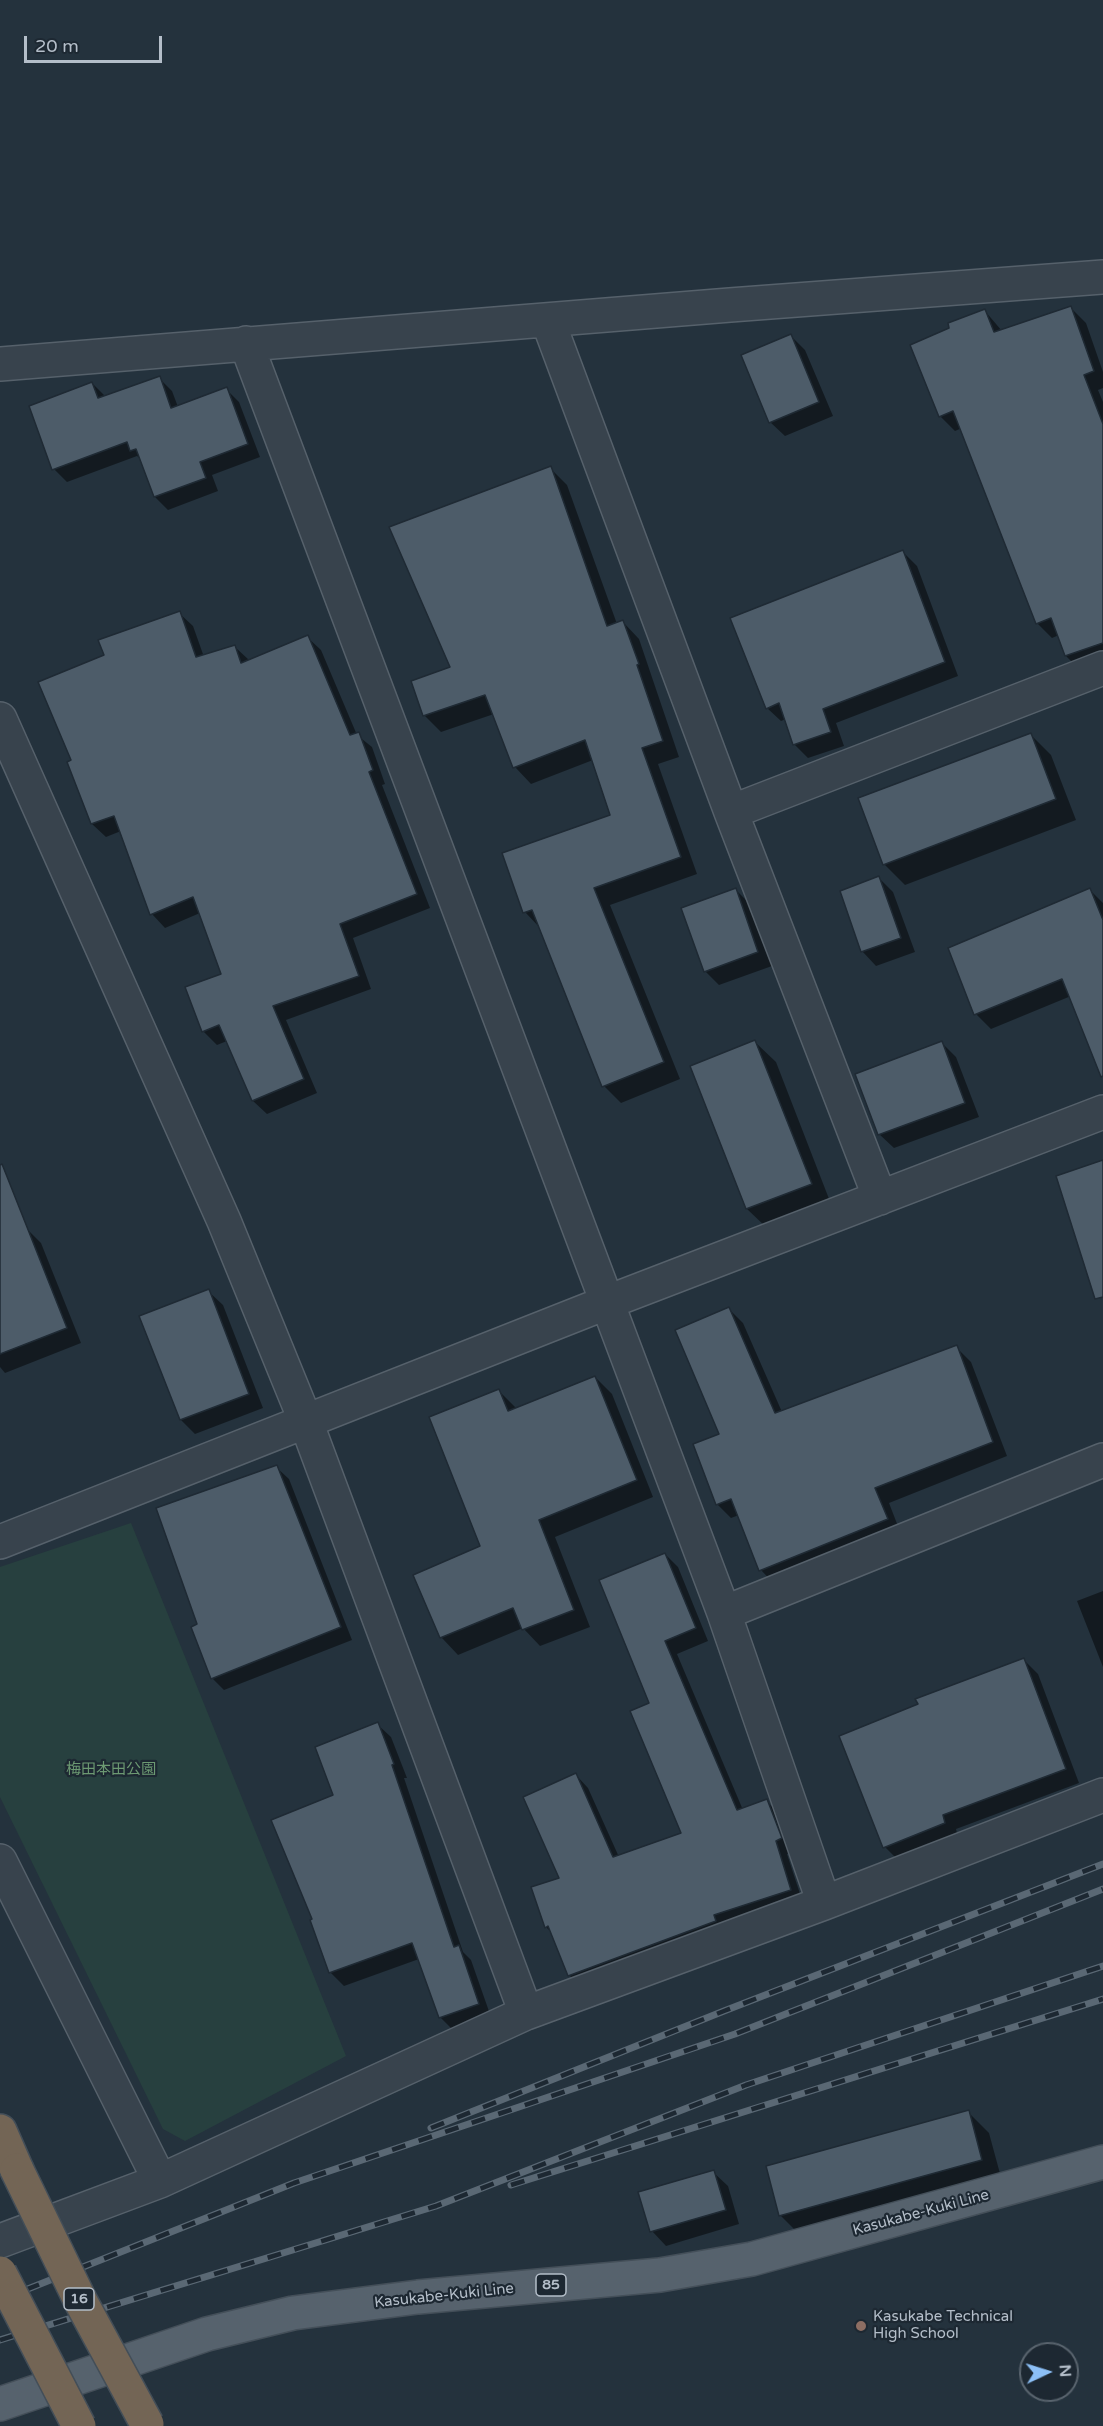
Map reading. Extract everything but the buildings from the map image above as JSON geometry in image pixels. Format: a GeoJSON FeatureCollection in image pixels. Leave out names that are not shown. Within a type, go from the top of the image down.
{"type":"FeatureCollection","features":[{"type":"Feature","properties":{"kind":"highway","name":"16"},"geometry":{"type":"LineString","coordinates":[[0,2131],[80,2300],[147,2425]]}},
{"type":"Feature","properties":{"kind":"highway"},"geometry":{"type":"LineString","coordinates":[[0,2273],[79,2426]]}},
{"type":"Feature","properties":{"kind":"main road","name":"Kasukabe-Kuki Line"},"geometry":{"type":"LineString","coordinates":[[0,2404],[207,2334],[293,2313],[418,2297],[660,2275],[752,2259],[1103,2162]]}},
{"type":"Feature","properties":{"kind":"street"},"geometry":{"type":"LineString","coordinates":[[0,364],[1103,277]]}},
{"type":"Feature","properties":{"kind":"street"},"geometry":{"type":"LineString","coordinates":[[548,321],[731,812],[879,1198]]}},
{"type":"Feature","properties":{"kind":"street"},"geometry":{"type":"LineString","coordinates":[[246,344],[724,1613],[824,1903]]}},
{"type":"Feature","properties":{"kind":"street"},"geometry":{"type":"LineString","coordinates":[[731,812],[1103,668]]}},
{"type":"Feature","properties":{"kind":"street"},"geometry":{"type":"LineString","coordinates":[[0,719],[224,1221],[306,1422],[526,2013]]}},
{"type":"Feature","properties":{"kind":"street"},"geometry":{"type":"LineString","coordinates":[[0,1542],[608,1302],[1103,1112]]}},
{"type":"Feature","properties":{"kind":"street"},"geometry":{"type":"LineString","coordinates":[[724,1613],[1103,1460]]}},
{"type":"Feature","properties":{"kind":"street"},"geometry":{"type":"LineString","coordinates":[[0,2241],[160,2181],[526,2013],[824,1903],[1103,1795]]}},
{"type":"Feature","properties":{"kind":"street"},"geometry":{"type":"LineString","coordinates":[[0,1861],[160,2181]]}},
{"type":"Feature","properties":{"kind":"green space","name":"梅田本田公園"},"geometry":{"type":"Polygon","coordinates":[[[131,1523],[346,2056],[185,2141],[163,2129],[0,1797],[0,1567],[131,1523]]]}},
{"type":"Feature","properties":{"kind":"railway"},"geometry":{"type":"LineString","coordinates":[[431,2128],[1103,1864]]}},
{"type":"Feature","properties":{"kind":"railway"},"geometry":{"type":"LineString","coordinates":[[0,2300],[294,2183],[735,2034],[1103,1889]]}},
{"type":"Feature","properties":{"kind":"railway"},"geometry":{"type":"LineString","coordinates":[[0,2340],[436,2206],[746,2085],[1103,1966]]}},
{"type":"Feature","properties":{"kind":"railway"},"geometry":{"type":"LineString","coordinates":[[511,2185],[1103,1999]]}},
{"type":"Feature","properties":{"kind":"place","name":"Kasukabe Technical High School"},"geometry":{"type":"Point","coordinates":[861,2326]}}]}
